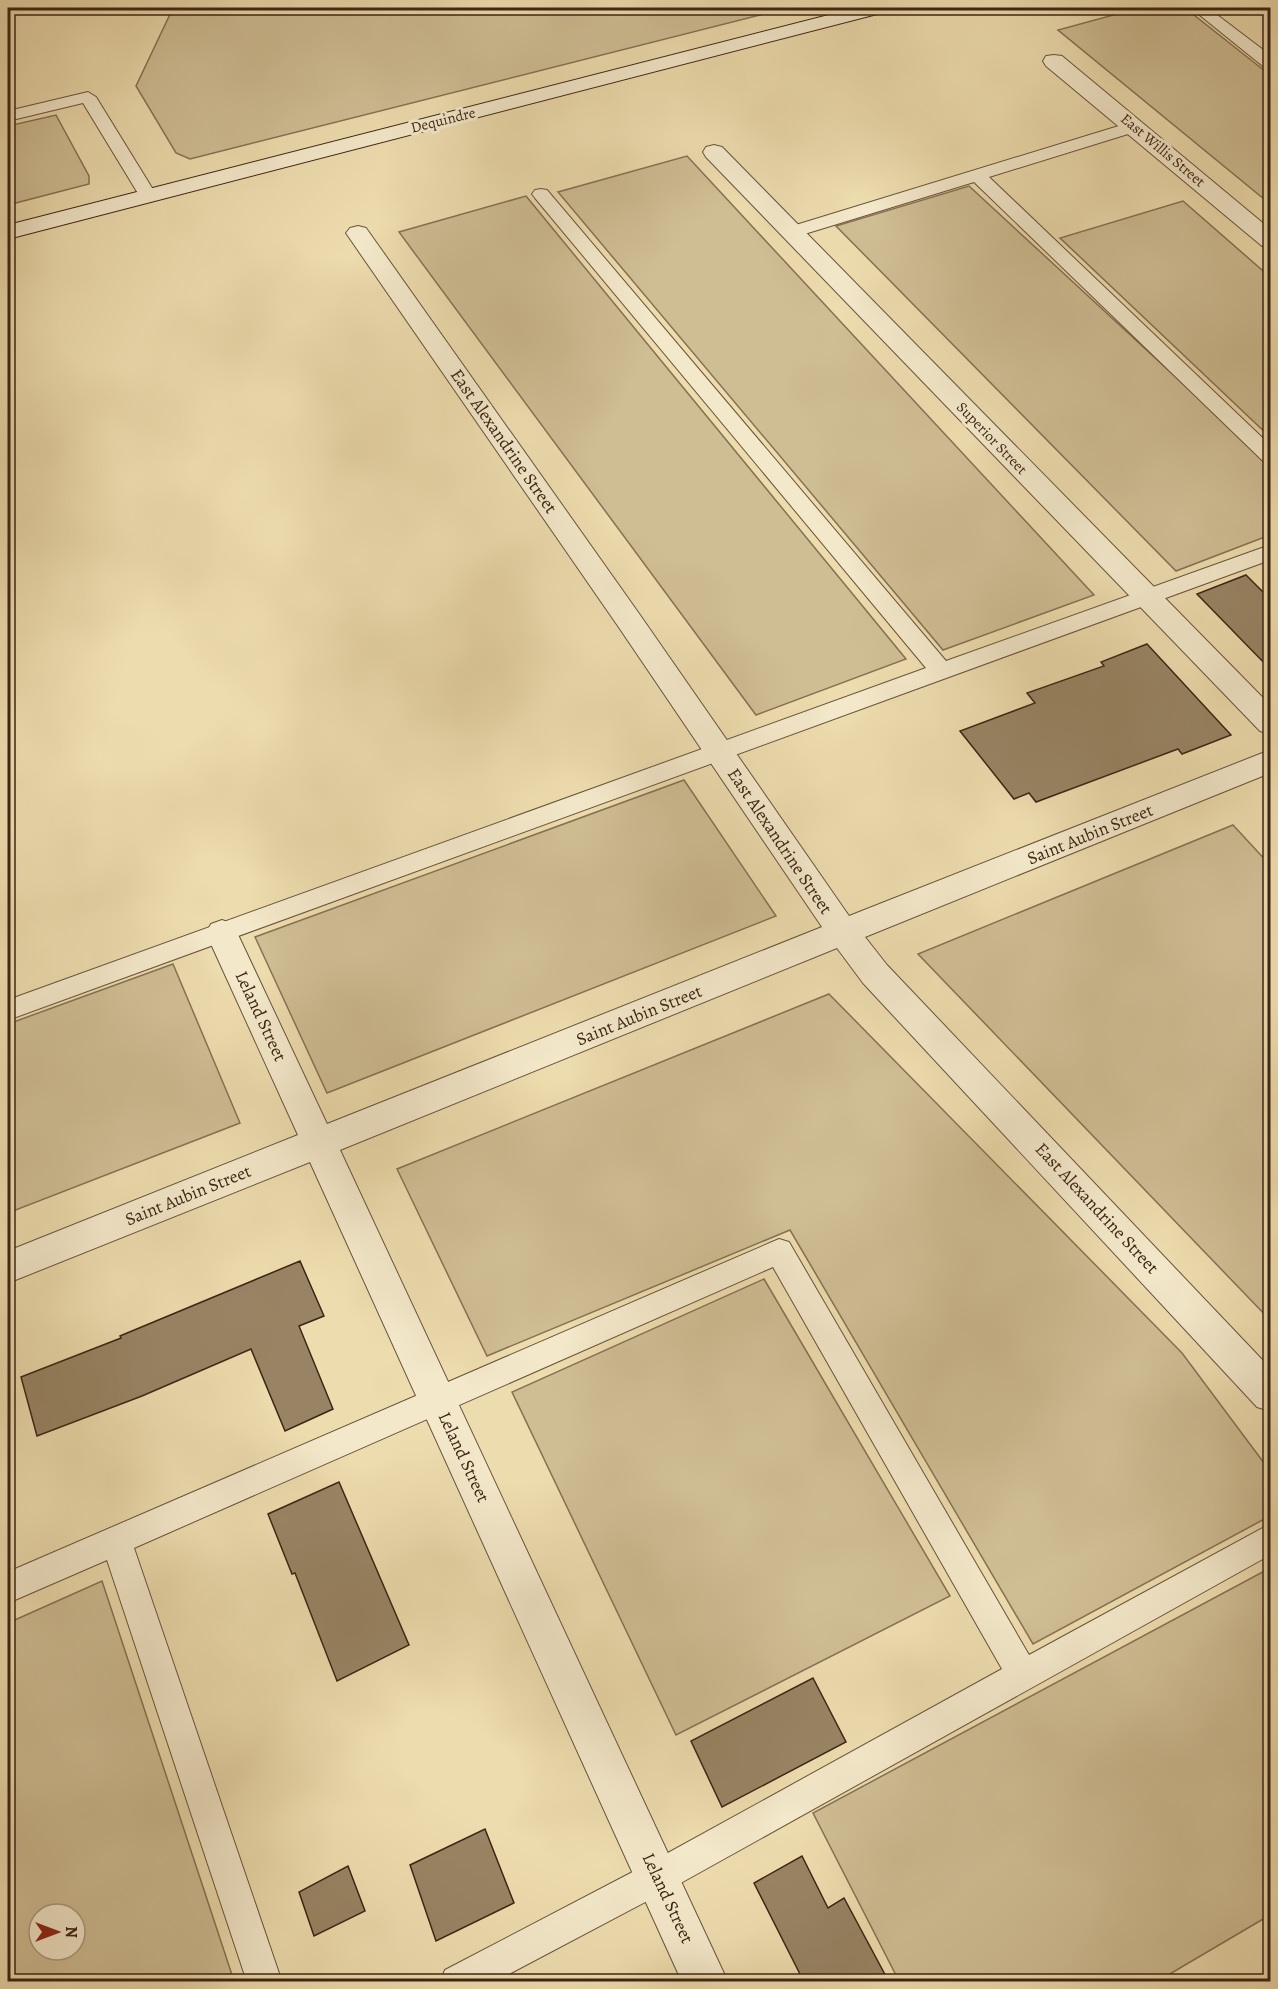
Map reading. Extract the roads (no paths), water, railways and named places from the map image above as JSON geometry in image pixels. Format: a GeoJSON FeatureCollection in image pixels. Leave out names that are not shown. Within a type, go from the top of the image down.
{"type":"FeatureCollection","features":[{"type":"Feature","properties":{"kind":"street","name":"Dequindre"},"geometry":{"type":"LineString","coordinates":[[8,232],[872,8]]}},
{"type":"Feature","properties":{"kind":"street","name":"East Willis Street"},"geometry":{"type":"LineString","coordinates":[[1054,61],[1135,126],[1270,242]]}},
{"type":"Feature","properties":{"kind":"street","name":"Superior Street"},"geometry":{"type":"LineString","coordinates":[[714,152],[1270,723]]}},
{"type":"Feature","properties":{"kind":"street","name":"East Alexandrine Street"},"geometry":{"type":"LineString","coordinates":[[358,233],[843,933],[875,974],[1270,1394]]}},
{"type":"Feature","properties":{"kind":"street","name":"Saint Aubin Street"},"geometry":{"type":"LineString","coordinates":[[8,1267],[1270,762]]}},
{"type":"Feature","properties":{"kind":"street","name":"Leland Street"},"geometry":{"type":"LineString","coordinates":[[222,933],[706,1982]]}},
{"type":"Feature","properties":{"kind":"lane"},"geometry":{"type":"LineString","coordinates":[[1199,8],[1270,63]]}},
{"type":"Feature","properties":{"kind":"lane"},"geometry":{"type":"LineString","coordinates":[[8,116],[88,97],[148,196]]}},
{"type":"Feature","properties":{"kind":"lane"},"geometry":{"type":"LineString","coordinates":[[792,232],[1135,126]]}},
{"type":"Feature","properties":{"kind":"lane"},"geometry":{"type":"LineString","coordinates":[[977,175],[1270,456]]}},
{"type":"Feature","properties":{"kind":"lane"},"geometry":{"type":"LineString","coordinates":[[541,194],[942,672]]}},
{"type":"Feature","properties":{"kind":"lane"},"geometry":{"type":"LineString","coordinates":[[8,1010],[1270,552]]}},
{"type":"Feature","properties":{"kind":"lane"},"geometry":{"type":"LineString","coordinates":[[8,1588],[779,1251],[1023,1675]]}},
{"type":"Feature","properties":{"kind":"lane"},"geometry":{"type":"LineString","coordinates":[[458,1982],[658,1877],[1270,1539]]}},
{"type":"Feature","properties":{"kind":"lane"},"geometry":{"type":"LineString","coordinates":[[116,1540],[265,1982]]}}]}
